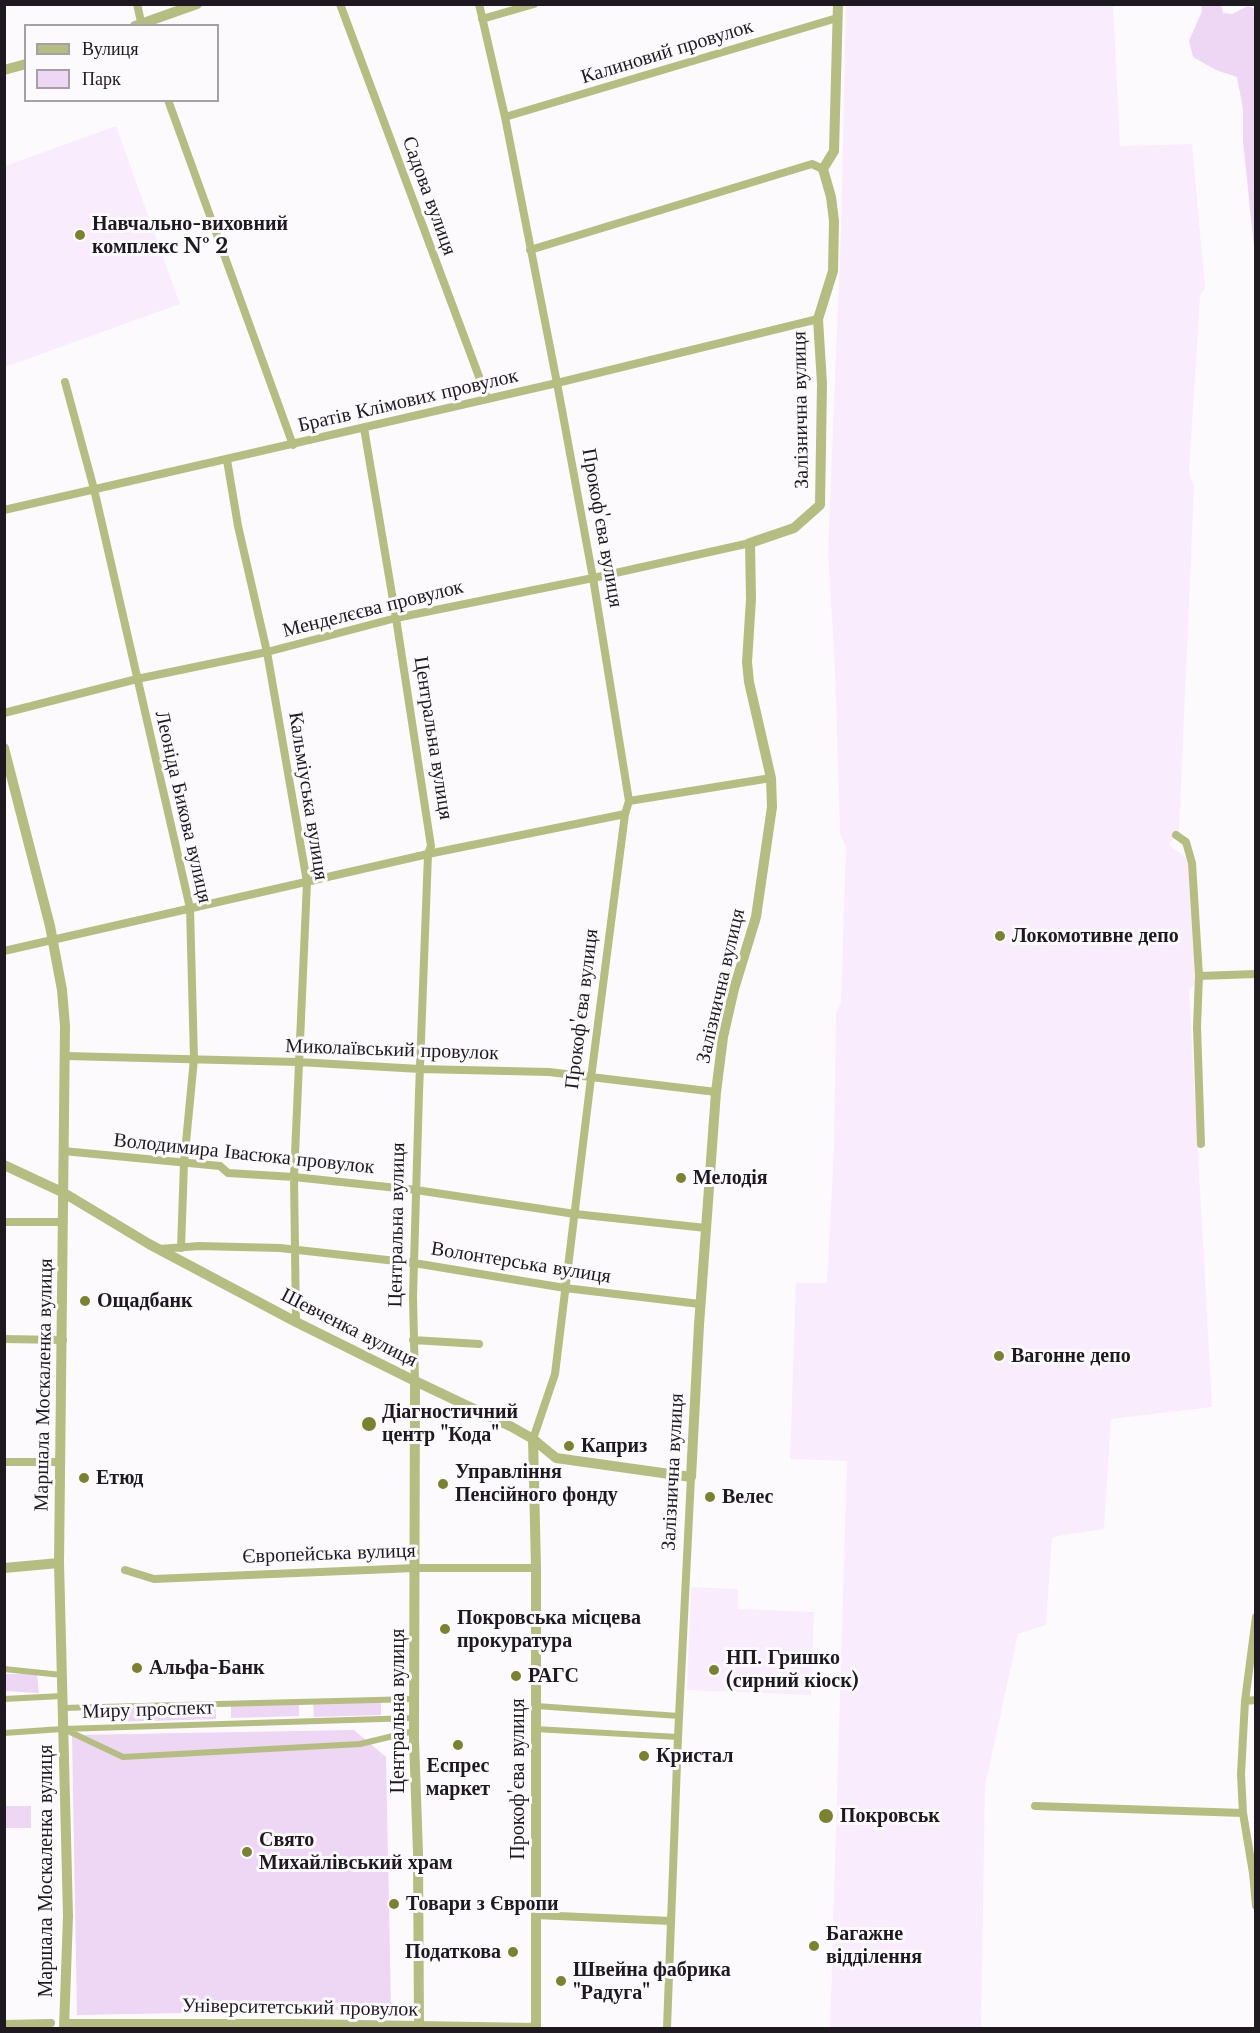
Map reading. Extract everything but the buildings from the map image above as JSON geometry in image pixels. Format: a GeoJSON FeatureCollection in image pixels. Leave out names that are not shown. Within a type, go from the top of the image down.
{"type":"FeatureCollection","features":[{"type":"Feature","properties":{"kind":"street"},"geometry":{"type":"LineString","coordinates":[[137,4],[140,24]]}},
{"type":"Feature","properties":{"kind":"street"},"geometry":{"type":"LineString","coordinates":[[143,24],[197,4]]}},
{"type":"Feature","properties":{"kind":"street","name":"Садова вулиця"},"geometry":{"type":"LineString","coordinates":[[340,4],[487,398]]}},
{"type":"Feature","properties":{"kind":"street","name":"Прокоф'єва вулиця"},"geometry":{"type":"LineString","coordinates":[[479,4],[506,117],[557,383],[593,578],[629,801],[591,1078],[555,1374],[533,1439],[536,1568],[536,2028]]}},
{"type":"Feature","properties":{"kind":"street"},"geometry":{"type":"LineString","coordinates":[[482,19],[534,4]]}},
{"type":"Feature","properties":{"kind":"street"},"geometry":{"type":"LineString","coordinates":[[530,250],[812,164],[823,169],[834,151],[838,4]]}},
{"type":"Feature","properties":{"kind":"street","name":"Калиновий провулок"},"geometry":{"type":"LineString","coordinates":[[506,117],[837,18]]}},
{"type":"Feature","properties":{"kind":"street"},"geometry":{"type":"LineString","coordinates":[[4,70],[24,65]]}},
{"type":"Feature","properties":{"kind":"street"},"geometry":{"type":"LineString","coordinates":[[169,102],[293,445]]}},
{"type":"Feature","properties":{"kind":"street","name":"Залізнична вулиця"},"geometry":{"type":"LineString","coordinates":[[667,2028],[678,1737],[700,1304],[716,1092],[728,1018],[756,917],[772,807],[771,777],[749,682],[747,662],[751,599],[750,543],[794,528],[820,505],[822,384],[818,319],[833,271],[834,220],[831,197],[823,169]]}},
{"type":"Feature","properties":{"kind":"street","name":"Братів Клімових провулок"},"geometry":{"type":"LineString","coordinates":[[4,510],[293,445],[818,319]]}},
{"type":"Feature","properties":{"kind":"street","name":"Леоніда Бикова вулиця"},"geometry":{"type":"LineString","coordinates":[[65,382],[94,489],[190,908],[194,1059],[184,1163],[181,1248]]}},
{"type":"Feature","properties":{"kind":"street","name":"Центральна вулиця"},"geometry":{"type":"LineString","coordinates":[[364,428],[431,846],[428,854],[420,1069],[413,1340],[416,1568],[414,1731],[418,1853],[418,2027]]}},
{"type":"Feature","properties":{"kind":"street","name":"Кальміуська вулиця"},"geometry":{"type":"LineString","coordinates":[[227,460],[238,526],[267,652],[307,882],[308,903],[298,1062],[294,1177],[296,1322]]}},
{"type":"Feature","properties":{"kind":"street","name":"Менделєєва провулок"},"geometry":{"type":"LineString","coordinates":[[4,713],[137,679],[267,652],[396,618],[750,543]]}},
{"type":"Feature","properties":{"kind":"street","name":"Маршала Москаленка вулиця"},"geometry":{"type":"LineString","coordinates":[[4,748],[53,940],[62,990],[66,1056],[59,1563],[68,1916],[64,2026]]}},
{"type":"Feature","properties":{"kind":"street"},"geometry":{"type":"LineString","coordinates":[[629,801],[771,777]]}},
{"type":"Feature","properties":{"kind":"street"},"geometry":{"type":"LineString","coordinates":[[4,951],[428,854],[626,814]]}},
{"type":"Feature","properties":{"kind":"street"},"geometry":{"type":"LineString","coordinates":[[1176,835],[1186,842],[1192,863],[1199,976],[1197,1027],[1201,1144]]}},
{"type":"Feature","properties":{"kind":"street"},"geometry":{"type":"LineString","coordinates":[[1199,976],[1256,974]]}},
{"type":"Feature","properties":{"kind":"street","name":"Миколаївський провулок"},"geometry":{"type":"LineString","coordinates":[[66,1056],[549,1072],[716,1092]]}},
{"type":"Feature","properties":{"kind":"street","name":"Володимира Івасюка провулок"},"geometry":{"type":"LineString","coordinates":[[63,1151],[220,1166],[228,1173],[294,1177],[416,1190],[574,1214],[706,1228]]}},
{"type":"Feature","properties":{"kind":"street","name":"Шевченка вулиця"},"geometry":{"type":"LineString","coordinates":[[4,1165],[64,1193],[158,1249],[296,1322],[415,1382],[512,1426],[533,1439],[556,1458],[691,1476]]}},
{"type":"Feature","properties":{"kind":"street"},"geometry":{"type":"LineString","coordinates":[[4,1222],[63,1222]]}},
{"type":"Feature","properties":{"kind":"street","name":"Волонтерська вулиця"},"geometry":{"type":"LineString","coordinates":[[158,1249],[199,1246],[296,1250],[414,1263],[566,1288],[700,1304]]}},
{"type":"Feature","properties":{"kind":"street"},"geometry":{"type":"LineString","coordinates":[[4,1339],[63,1340]]}},
{"type":"Feature","properties":{"kind":"street"},"geometry":{"type":"LineString","coordinates":[[413,1340],[479,1344]]}},
{"type":"Feature","properties":{"kind":"street"},"geometry":{"type":"LineString","coordinates":[[4,1462],[61,1462]]}},
{"type":"Feature","properties":{"kind":"street"},"geometry":{"type":"LineString","coordinates":[[4,1568],[59,1563]]}},
{"type":"Feature","properties":{"kind":"street","name":"Європейська вулиця"},"geometry":{"type":"LineString","coordinates":[[125,1570],[142,1576],[163,1579],[416,1568],[536,1568]]}},
{"type":"Feature","properties":{"kind":"street"},"geometry":{"type":"LineString","coordinates":[[1256,1617],[1245,1701],[1241,1774],[1243,1813],[1256,1906]]}},
{"type":"Feature","properties":{"kind":"street"},"geometry":{"type":"LineString","coordinates":[[4,1669],[62,1675]]}},
{"type":"Feature","properties":{"kind":"street","name":"Миру проспект"},"geometry":{"type":"LineString","coordinates":[[4,1699],[62,1702],[414,1699]]}},
{"type":"Feature","properties":{"kind":"street"},"geometry":{"type":"LineString","coordinates":[[1245,1701],[1256,1700]]}},
{"type":"Feature","properties":{"kind":"street"},"geometry":{"type":"LineString","coordinates":[[536,1706],[679,1716]]}},
{"type":"Feature","properties":{"kind":"street","name":"Миру проспект"},"geometry":{"type":"LineString","coordinates":[[62,1729],[414,1718]]}},
{"type":"Feature","properties":{"kind":"street"},"geometry":{"type":"LineString","coordinates":[[4,1733],[62,1729]]}},
{"type":"Feature","properties":{"kind":"street","name":"Миру проспект"},"geometry":{"type":"LineString","coordinates":[[62,1729],[123,1757],[360,1744],[414,1731]]}},
{"type":"Feature","properties":{"kind":"street"},"geometry":{"type":"LineString","coordinates":[[536,1729],[678,1737]]}},
{"type":"Feature","properties":{"kind":"street"},"geometry":{"type":"LineString","coordinates":[[1035,1806],[1243,1813]]}},
{"type":"Feature","properties":{"kind":"street"},"geometry":{"type":"LineString","coordinates":[[536,1915],[671,1921]]}},
{"type":"Feature","properties":{"kind":"street"},"geometry":{"type":"LineString","coordinates":[[4,2025],[51,2024]]}},
{"type":"Feature","properties":{"kind":"street","name":"Університетський провулок"},"geometry":{"type":"LineString","coordinates":[[64,2026],[298,2025],[536,2028]]}},
{"type":"Feature","properties":{"kind":"shaded area"},"geometry":{"type":"Polygon","coordinates":[[[846,5],[1113,5],[1120,146],[1192,144],[1205,288],[1200,296],[1189,472],[1194,488],[1179,831],[1169,845],[1188,859],[1195,984],[1189,990],[1212,1407],[1111,1419],[1104,1529],[1052,1537],[1046,1625],[1018,1634],[985,1786],[981,2028],[830,2028],[847,1461],[790,1459],[796,1283],[827,1283],[834,1148],[836,1013],[841,1003],[846,847],[840,834],[835,668],[828,553],[841,230],[846,5]]]}},
{"type":"Feature","properties":{"kind":"shaded area","name":"Навчально-виховний комплекс № 2"},"geometry":{"type":"Polygon","coordinates":[[[116,126],[180,304],[5,367],[5,166],[116,126]]]}},
{"type":"Feature","properties":{"kind":"shaded area"},"geometry":{"type":"Polygon","coordinates":[[[691,1587],[738,1589],[738,1609],[814,1612],[811,1695],[687,1690],[691,1587]]]}},
{"type":"Feature","properties":{"kind":"green space"},"geometry":{"type":"Polygon","coordinates":[[[1202,5],[1221,5],[1223,13],[1232,14],[1248,6],[1255,9],[1254,247],[1243,141],[1243,109],[1237,77],[1216,70],[1193,57],[1189,41],[1202,11],[1202,5]]]}},
{"type":"Feature","properties":{"kind":"green space"},"geometry":{"type":"Polygon","coordinates":[[[5,1674],[37,1674],[39,1693],[5,1691],[5,1674]]]}},
{"type":"Feature","properties":{"kind":"green space"},"geometry":{"type":"Polygon","coordinates":[[[381,1702],[381,1715],[314,1717],[313,1704],[381,1702]]]}},
{"type":"Feature","properties":{"kind":"green space"},"geometry":{"type":"Polygon","coordinates":[[[299,1704],[299,1716],[231,1718],[231,1706],[299,1704]]]}},
{"type":"Feature","properties":{"kind":"green space"},"geometry":{"type":"Polygon","coordinates":[[[216,1706],[216,1719],[148,1721],[148,1708],[216,1706]]]}},
{"type":"Feature","properties":{"kind":"green space"},"geometry":{"type":"Polygon","coordinates":[[[144,1708],[144,1721],[110,1722],[110,1709],[144,1708]]]}},
{"type":"Feature","properties":{"kind":"green space"},"geometry":{"type":"Polygon","coordinates":[[[354,1730],[386,1757],[391,2009],[77,2015],[72,1735],[354,1730]]]}},
{"type":"Feature","properties":{"kind":"green space"},"geometry":{"type":"Polygon","coordinates":[[[4,1806],[31,1806],[31,1828],[5,1828],[4,1806]]]}},
{"type":"Feature","properties":{"kind":"place","name":"Навчально-виховний комплекс № 2"},"geometry":{"type":"Point","coordinates":[80,235]}},
{"type":"Feature","properties":{"kind":"place","name":"Локомотивне депо"},"geometry":{"type":"Point","coordinates":[1000,936]}},
{"type":"Feature","properties":{"kind":"place","name":"Мелодія"},"geometry":{"type":"Point","coordinates":[681,1178]}},
{"type":"Feature","properties":{"kind":"place","name":"Ощадбанк"},"geometry":{"type":"Point","coordinates":[85,1301]}},
{"type":"Feature","properties":{"kind":"place","name":"Вагонне депо"},"geometry":{"type":"Point","coordinates":[999,1356]}},
{"type":"Feature","properties":{"kind":"place","name":"Діагностичний центр \"Кода\""},"geometry":{"type":"Point","coordinates":[369,1424]}},
{"type":"Feature","properties":{"kind":"place","name":"Каприз"},"geometry":{"type":"Point","coordinates":[569,1446]}},
{"type":"Feature","properties":{"kind":"place","name":"Етюд"},"geometry":{"type":"Point","coordinates":[84,1478]}},
{"type":"Feature","properties":{"kind":"place","name":"Управління Пенсійного фонду"},"geometry":{"type":"Point","coordinates":[443,1484]}},
{"type":"Feature","properties":{"kind":"place","name":"Велес"},"geometry":{"type":"Point","coordinates":[710,1497]}},
{"type":"Feature","properties":{"kind":"place","name":"Покровська місцева прокуратура"},"geometry":{"type":"Point","coordinates":[445,1629]}},
{"type":"Feature","properties":{"kind":"place","name":"Альфа-Банк"},"geometry":{"type":"Point","coordinates":[137,1668]}},
{"type":"Feature","properties":{"kind":"place","name":"НП. Гришко (сирний кіоск)"},"geometry":{"type":"Point","coordinates":[714,1670]}},
{"type":"Feature","properties":{"kind":"place","name":"РАГС"},"geometry":{"type":"Point","coordinates":[516,1676]}},
{"type":"Feature","properties":{"kind":"place","name":"Еспрес маркет"},"geometry":{"type":"Point","coordinates":[458,1745]}},
{"type":"Feature","properties":{"kind":"place","name":"Кристал"},"geometry":{"type":"Point","coordinates":[644,1756]}},
{"type":"Feature","properties":{"kind":"place","name":"Покровськ"},"geometry":{"type":"Point","coordinates":[826,1816]}},
{"type":"Feature","properties":{"kind":"place","name":"Свято Михайлівський храм"},"geometry":{"type":"Point","coordinates":[247,1852]}},
{"type":"Feature","properties":{"kind":"place","name":"Товари з Європи"},"geometry":{"type":"Point","coordinates":[394,1904]}},
{"type":"Feature","properties":{"kind":"place","name":"Багажне відділення"},"geometry":{"type":"Point","coordinates":[814,1946]}},
{"type":"Feature","properties":{"kind":"place","name":"Податкова"},"geometry":{"type":"Point","coordinates":[513,1952]}},
{"type":"Feature","properties":{"kind":"place","name":"Швейна фабрика \"Радуга\""},"geometry":{"type":"Point","coordinates":[561,1981]}}]}
